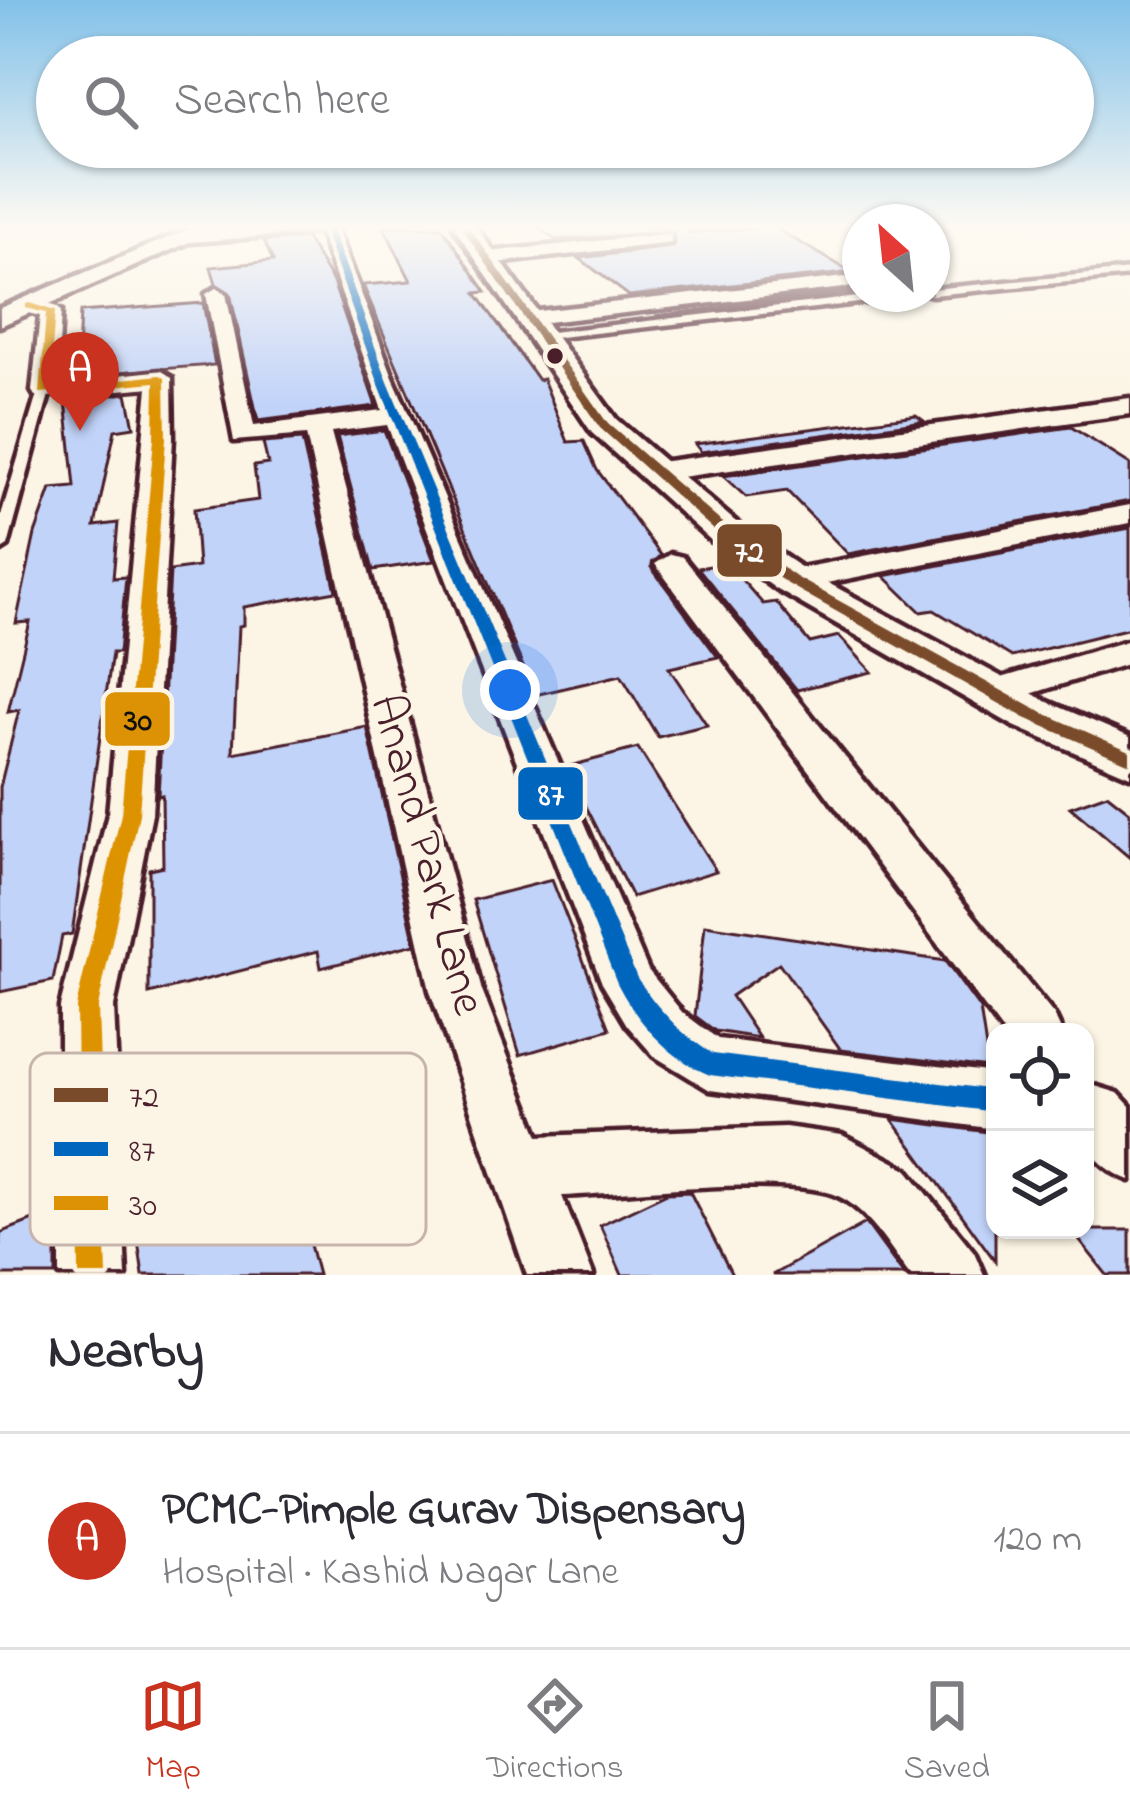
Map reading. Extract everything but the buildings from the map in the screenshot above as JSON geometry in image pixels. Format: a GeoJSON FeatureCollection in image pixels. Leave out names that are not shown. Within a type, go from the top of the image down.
{"type":"FeatureCollection","features":[{"type":"Feature","properties":{"kind":"street"},"geometry":{"type":"LineString","coordinates":[[14,312],[74,286]]}},
{"type":"Feature","properties":{"kind":"street"},"geometry":{"type":"LineString","coordinates":[[347,286],[628,983],[656,1027],[675,1045],[710,1064],[986,1100]]}},
{"type":"Feature","properties":{"kind":"street"},"geometry":{"type":"LineString","coordinates":[[507,286],[604,426],[652,472],[791,580],[995,693],[1130,758]]}},
{"type":"Feature","properties":{"kind":"street"},"geometry":{"type":"LineString","coordinates":[[535,327],[820,286]]}},
{"type":"Feature","properties":{"kind":"street"},"geometry":{"type":"LineString","coordinates":[[216,294],[243,435],[398,416]]}},
{"type":"Feature","properties":{"kind":"street"},"geometry":{"type":"LineString","coordinates":[[14,312],[50,311],[44,391],[160,378],[160,438],[130,814],[87,1007],[88,1053]]}},
{"type":"Feature","properties":{"kind":"street"},"geometry":{"type":"LineString","coordinates":[[652,472],[1130,406]]}},
{"type":"Feature","properties":{"kind":"street","name":"Anand Park Lane"},"geometry":{"type":"LineString","coordinates":[[317,427],[457,991],[560,1275]]}},
{"type":"Feature","properties":{"kind":"street"},"geometry":{"type":"LineString","coordinates":[[791,580],[1130,514]]}},
{"type":"Feature","properties":{"kind":"street"},"geometry":{"type":"LineString","coordinates":[[671,564],[1028,1023]]}},
{"type":"Feature","properties":{"kind":"street"},"geometry":{"type":"LineString","coordinates":[[995,693],[1130,651]]}},
{"type":"Feature","properties":{"kind":"street"},"geometry":{"type":"LineString","coordinates":[[520,1167],[785,1157],[842,1166],[885,1191],[951,1275]]}},
{"type":"Feature","properties":{"kind":"street"},"geometry":{"type":"LineString","coordinates":[[92,1245],[93,1275]]}},
{"type":"Feature","properties":{"kind":"lane"},"geometry":{"type":"LineString","coordinates":[[950,290],[989,286]]}},
{"type":"Feature","properties":{"kind":"lane"},"geometry":{"type":"LineString","coordinates":[[535,327],[842,300]]}},
{"type":"Feature","properties":{"kind":"lane"},"geometry":{"type":"LineString","coordinates":[[0,546],[44,391]]}},
{"type":"Feature","properties":{"kind":"transit line","name":"87"},"geometry":{"type":"LineString","coordinates":[[348,286],[628,983],[645,1008],[673,1039],[710,1064],[986,1100]]}},
{"type":"Feature","properties":{"kind":"transit line","name":"72"},"geometry":{"type":"LineString","coordinates":[[507,286],[604,426],[729,536],[791,580],[1031,714],[1130,758]]}},
{"type":"Feature","properties":{"kind":"transit line","name":"30"},"geometry":{"type":"LineString","coordinates":[[29,306],[51,311],[44,391],[160,378],[160,438],[130,814],[87,1007],[88,1053]]}},
{"type":"Feature","properties":{"kind":"transit line","name":"30"},"geometry":{"type":"LineString","coordinates":[[92,1245],[93,1275]]}},
{"type":"Feature","properties":{"kind":"place","name":"PCMC-Pimple Gurav Dispensary"},"geometry":{"type":"Point","coordinates":[80,431]}}]}
